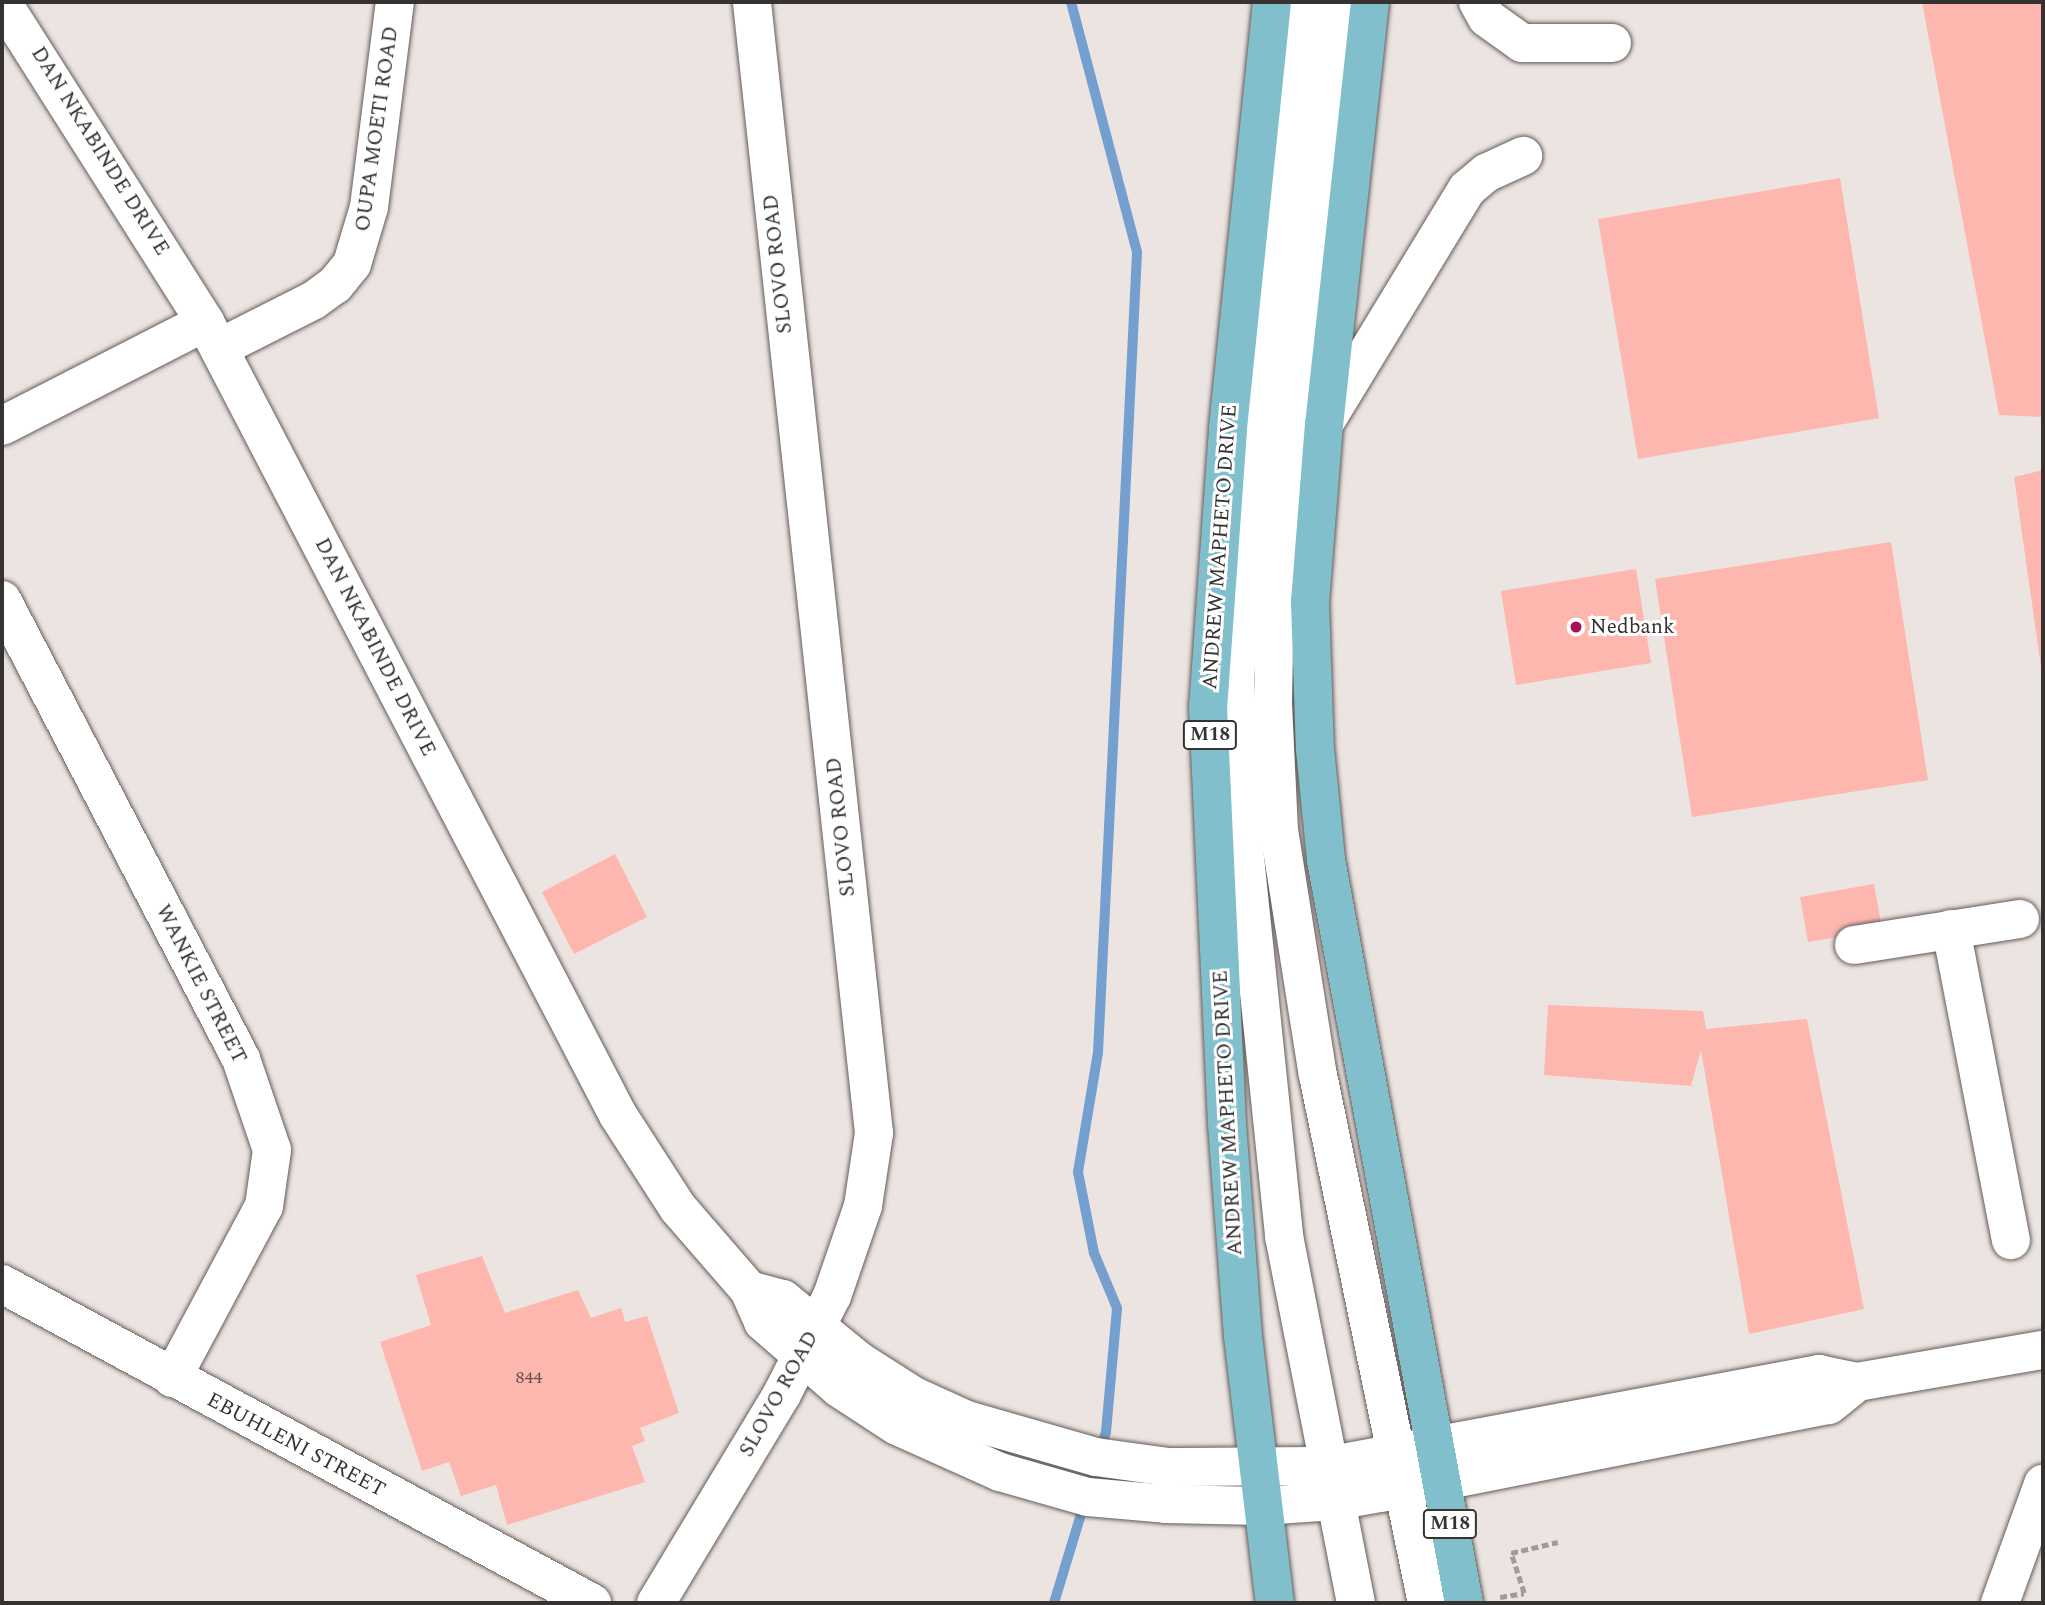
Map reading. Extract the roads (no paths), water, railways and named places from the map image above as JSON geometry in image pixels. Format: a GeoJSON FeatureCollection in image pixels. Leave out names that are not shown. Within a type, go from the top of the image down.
{"type":"FeatureCollection","features":[{"type":"Feature","properties":{"kind":"main road","name":"ANDREW MAPHETO DRIVE"},"geometry":{"type":"LineString","coordinates":[[1260,1488],[1227,1124],[1208,706],[1228,430],[1272,2]]}},
{"type":"Feature","properties":{"kind":"main road","name":"M18"},"geometry":{"type":"LineString","coordinates":[[1370,2],[1324,424],[1310,602],[1315,749],[1326,860],[1439,1463],[1477,1601]]}},
{"type":"Feature","properties":{"kind":"main road","name":"M18"},"geometry":{"type":"LineString","coordinates":[[1260,1488],[1275,1603]]}},
{"type":"Feature","properties":{"kind":"street","name":"DAN NKABINDE DRIVE"},"geometry":{"type":"LineString","coordinates":[[2,2],[212,335],[618,1115],[677,1208],[749,1290],[783,1299],[808,1343],[897,1426],[1000,1472],[1088,1497],[1167,1486],[1260,1488],[1331,1483],[1403,1489],[1439,1463]]}},
{"type":"Feature","properties":{"kind":"street","name":"OUPA MOETI ROAD"},"geometry":{"type":"LineString","coordinates":[[2,426],[212,335],[313,300],[335,285],[352,264],[369,207],[395,2]]}},
{"type":"Feature","properties":{"kind":"street","name":"SLOVO ROAD"},"geometry":{"type":"LineString","coordinates":[[656,1603],[808,1343],[851,1250],[863,1206],[874,1133],[752,2]]}},
{"type":"Feature","properties":{"kind":"street"},"geometry":{"type":"LineString","coordinates":[[1303,2],[1249,480],[1235,681],[1241,828],[1284,1236],[1356,1603]]}},
{"type":"Feature","properties":{"kind":"street"},"geometry":{"type":"LineString","coordinates":[[1333,2],[1275,589],[1273,704],[1279,830],[1295,950],[1427,1603]]}},
{"type":"Feature","properties":{"kind":"street"},"geometry":{"type":"LineString","coordinates":[[1478,2],[1487,18],[1522,43],[1612,43]]}},
{"type":"Feature","properties":{"kind":"street"},"geometry":{"type":"LineString","coordinates":[[1324,424],[1467,188],[1486,173],[1523,156]]}},
{"type":"Feature","properties":{"kind":"street","name":"WANKIE STREET"},"geometry":{"type":"LineString","coordinates":[[2,600],[241,1059],[272,1150],[264,1206],[172,1378]]}},
{"type":"Feature","properties":{"kind":"street"},"geometry":{"type":"LineString","coordinates":[[1854,945],[2020,919]]}},
{"type":"Feature","properties":{"kind":"street"},"geometry":{"type":"LineString","coordinates":[[1951,929],[2011,1240]]}},
{"type":"Feature","properties":{"kind":"street","name":"EBUHLENI STREET"},"geometry":{"type":"LineString","coordinates":[[2,1284],[592,1603]]}},
{"type":"Feature","properties":{"kind":"street","name":"DAN NKABINDE DRIVE"},"geometry":{"type":"LineString","coordinates":[[808,1343],[914,1396],[1015,1436],[1096,1457],[1167,1486]]}},
{"type":"Feature","properties":{"kind":"street"},"geometry":{"type":"LineString","coordinates":[[1439,1463],[1819,1374],[1857,1382],[2043,1350]]}},
{"type":"Feature","properties":{"kind":"street","name":"DAN NKABINDE DRIVE"},"geometry":{"type":"LineString","coordinates":[[1331,1483],[1396,1453],[1439,1463]]}},
{"type":"Feature","properties":{"kind":"street"},"geometry":{"type":"LineString","coordinates":[[2000,1603],[2043,1483]]}},
{"type":"Feature","properties":{"kind":"waterway"},"geometry":{"type":"LineString","coordinates":[[1054,1603],[1106,1432],[1117,1308],[1094,1253],[1078,1172],[1098,1053],[1137,252],[1071,2]]}},
{"type":"Feature","properties":{"kind":"place","name":"Nedbank"},"geometry":{"type":"Point","coordinates":[1576,627]}}]}
